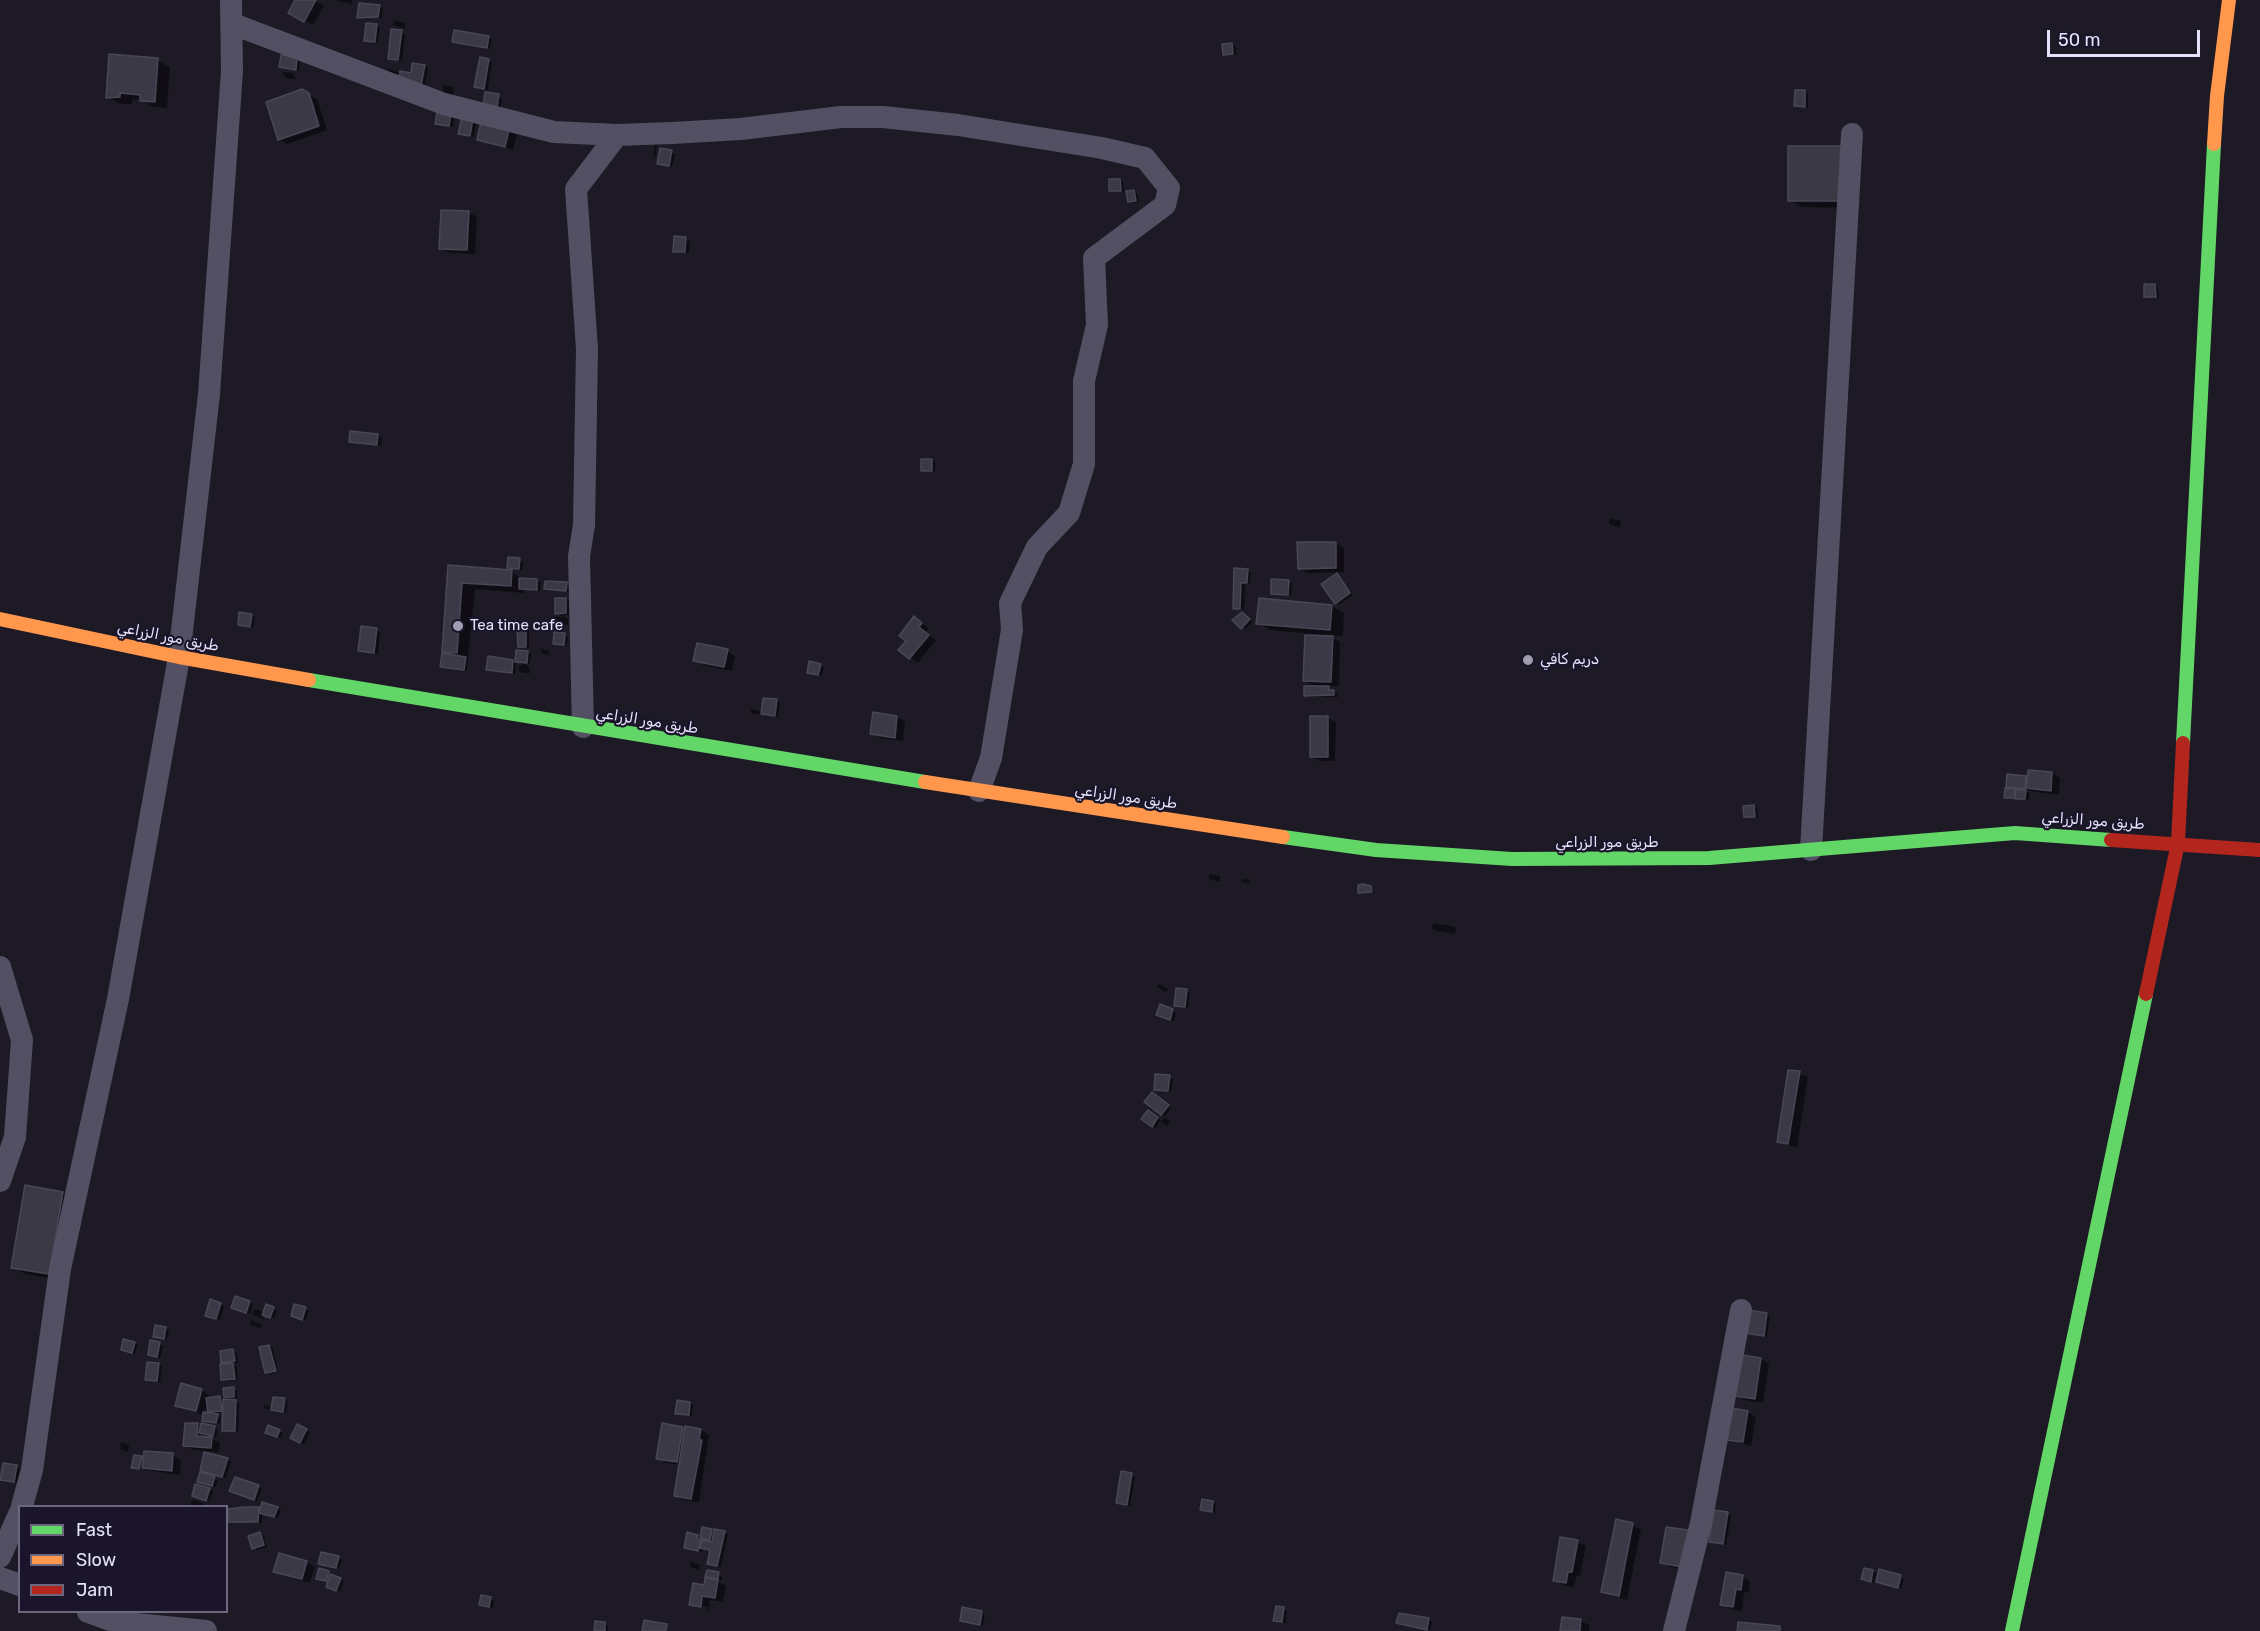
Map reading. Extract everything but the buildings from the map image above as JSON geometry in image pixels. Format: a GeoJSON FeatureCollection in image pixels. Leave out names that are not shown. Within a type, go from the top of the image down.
{"type":"FeatureCollection","features":[{"type":"Feature","properties":{"kind":"street"},"geometry":{"type":"LineString","coordinates":[[22,1505],[32,1470],[60,1269],[118,999],[179,657],[209,394],[232,71],[231,0]]}},
{"type":"Feature","properties":{"kind":"street"},"geometry":{"type":"LineString","coordinates":[[2012,1631],[2178,843],[2215,118],[2229,0]]}},
{"type":"Feature","properties":{"kind":"street"},"geometry":{"type":"LineString","coordinates":[[233,24],[444,104],[554,132],[617,135],[741,129],[841,117],[883,117],[958,125],[1102,148],[1145,158],[1169,188],[1165,205],[1094,258],[1096,325],[1084,381],[1084,464],[1069,513],[1037,547],[1010,603],[1012,630],[991,758],[979,791]]}},
{"type":"Feature","properties":{"kind":"street"},"geometry":{"type":"LineString","coordinates":[[1811,850],[1852,134]]}},
{"type":"Feature","properties":{"kind":"street"},"geometry":{"type":"LineString","coordinates":[[583,727],[579,556],[584,525],[587,349],[576,189],[617,135]]}},
{"type":"Feature","properties":{"kind":"street","name":"طريق مور الزراعي"},"geometry":{"type":"LineString","coordinates":[[0,619],[179,657],[583,727],[979,791],[1376,850],[1512,859],[1709,858],[2015,833],[2260,850]]}},
{"type":"Feature","properties":{"kind":"street"},"geometry":{"type":"LineString","coordinates":[[0,967],[22,1040],[15,1137],[0,1181]]}},
{"type":"Feature","properties":{"kind":"street"},"geometry":{"type":"LineString","coordinates":[[1674,1631],[1701,1523],[1741,1310]]}},
{"type":"Feature","properties":{"kind":"street"},"geometry":{"type":"LineString","coordinates":[[0,1557],[18,1516]]}},
{"type":"Feature","properties":{"kind":"street"},"geometry":{"type":"LineString","coordinates":[[0,1578],[18,1584]]}},
{"type":"Feature","properties":{"kind":"street"},"geometry":{"type":"LineString","coordinates":[[92,1613],[115,1626],[206,1631]]}},
{"type":"Feature","properties":{"kind":"traffic: fast"},"geometry":{"type":"LineString","coordinates":[[2183,743],[2214,144]]}},
{"type":"Feature","properties":{"kind":"traffic: fast"},"geometry":{"type":"LineString","coordinates":[[309,680],[925,782]]}},
{"type":"Feature","properties":{"kind":"traffic: fast"},"geometry":{"type":"LineString","coordinates":[[1283,837],[1376,850],[1512,859],[1709,858],[2015,833],[2111,840]]}},
{"type":"Feature","properties":{"kind":"traffic: fast"},"geometry":{"type":"LineString","coordinates":[[2012,1631],[2146,994]]}},
{"type":"Feature","properties":{"kind":"traffic: slow"},"geometry":{"type":"LineString","coordinates":[[2214,144],[2217,96],[2229,0]]}},
{"type":"Feature","properties":{"kind":"traffic: slow"},"geometry":{"type":"LineString","coordinates":[[0,619],[179,657],[309,680]]}},
{"type":"Feature","properties":{"kind":"traffic: slow"},"geometry":{"type":"LineString","coordinates":[[925,782],[1283,837]]}},
{"type":"Feature","properties":{"kind":"traffic: jam"},"geometry":{"type":"LineString","coordinates":[[2146,994],[2178,843],[2183,743]]}},
{"type":"Feature","properties":{"kind":"traffic: jam"},"geometry":{"type":"LineString","coordinates":[[2111,840],[2260,850]]}},
{"type":"Feature","properties":{"kind":"place","name":"Tea time cafe"},"geometry":{"type":"Point","coordinates":[458,626]}},
{"type":"Feature","properties":{"kind":"place","name":"دريم كافي"},"geometry":{"type":"Point","coordinates":[1528,660]}}]}
